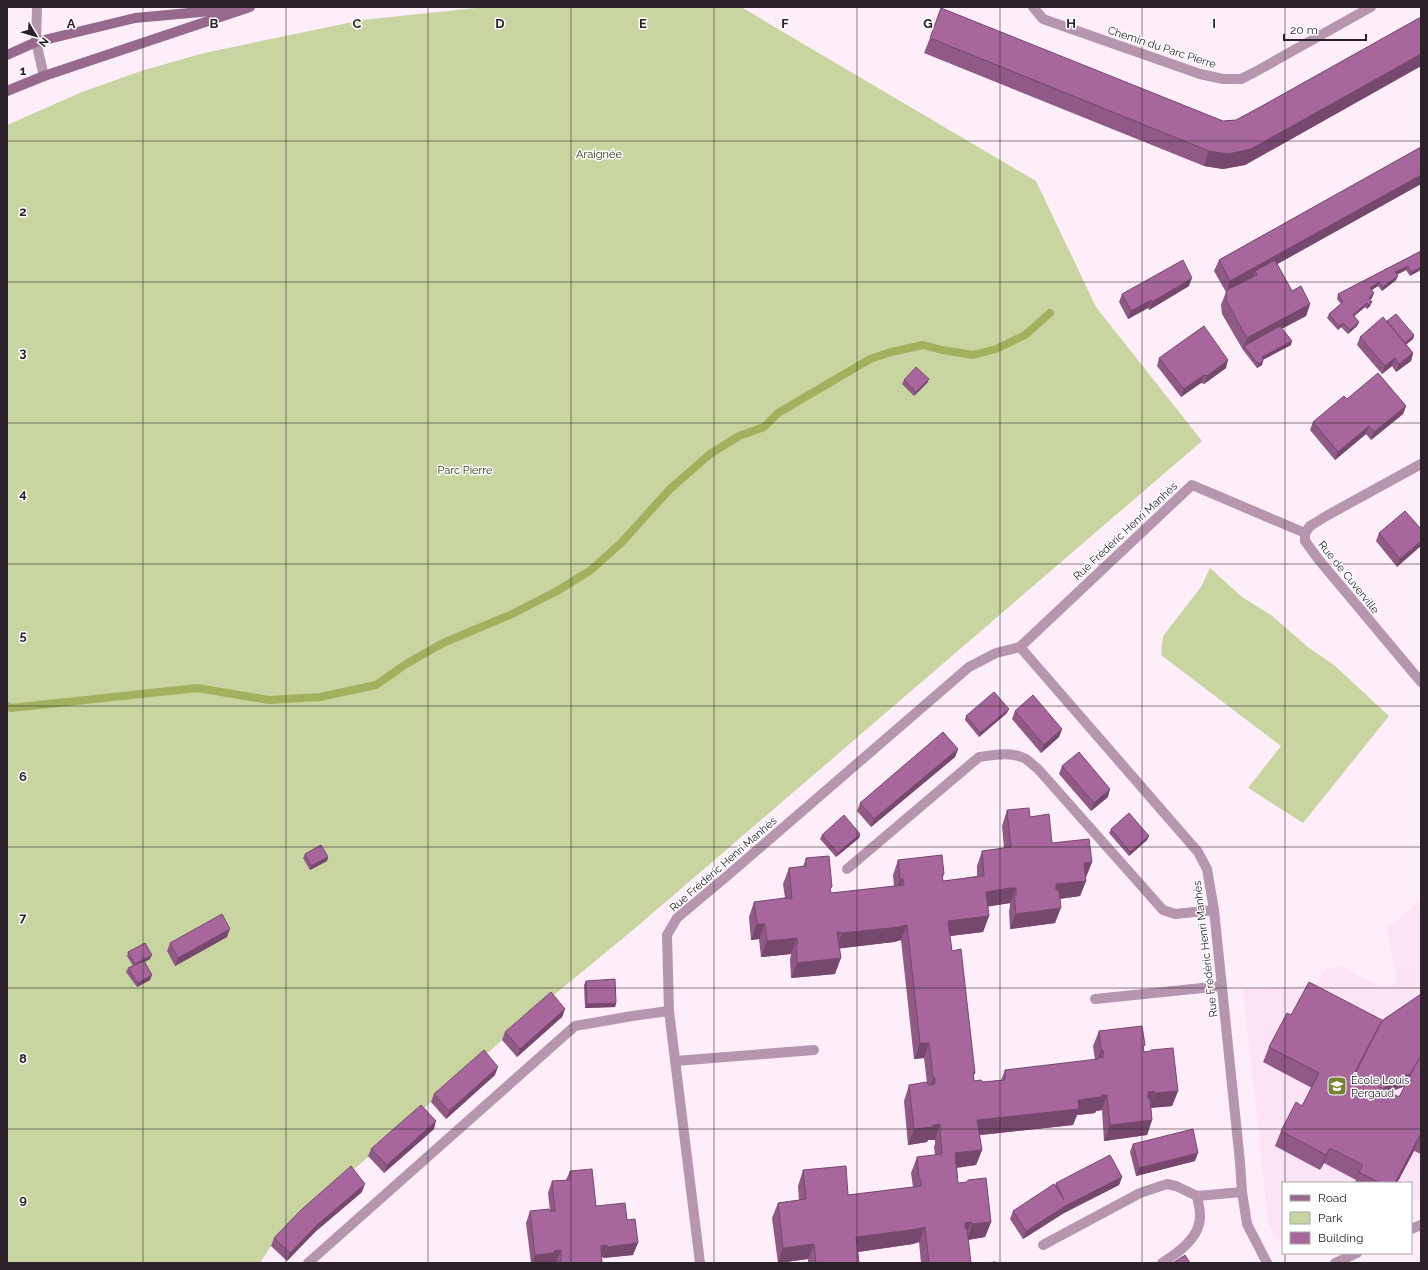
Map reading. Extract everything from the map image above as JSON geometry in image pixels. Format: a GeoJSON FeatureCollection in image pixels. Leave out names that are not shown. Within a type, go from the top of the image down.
{"type":"FeatureCollection","features":[{"type":"Feature","properties":{"kind":"main road"},"geometry":{"type":"LineString","coordinates":[[7,55],[36,42],[135,18],[250,7]]}},
{"type":"Feature","properties":{"kind":"main road"},"geometry":{"type":"LineString","coordinates":[[7,91],[44,76],[250,7]]}},
{"type":"Feature","properties":{"kind":"street"},"geometry":{"type":"LineString","coordinates":[[37,7],[36,42],[44,76]]}},
{"type":"Feature","properties":{"kind":"street","name":"Chemin du Parc Pierre"},"geometry":{"type":"LineString","coordinates":[[1033,7],[1043,19],[1200,74],[1223,79],[1241,79],[1371,7]]}},
{"type":"Feature","properties":{"kind":"street"},"geometry":{"type":"LineString","coordinates":[[1306,533],[1310,526],[1328,515],[1421,464]]}},
{"type":"Feature","properties":{"kind":"street","name":"Rue Frédéric Henri Manhès"},"geometry":{"type":"LineString","coordinates":[[700,1263],[669,1011],[667,936],[677,918],[969,666],[996,653],[1020,647],[1192,485],[1306,533]]}},
{"type":"Feature","properties":{"kind":"street","name":"Rue de Cuverville"},"geometry":{"type":"LineString","coordinates":[[1306,533],[1305,541],[1319,560],[1421,682]]}},
{"type":"Feature","properties":{"kind":"street","name":"Rue Frédéric Henri Manhès"},"geometry":{"type":"LineString","coordinates":[[1020,647],[1198,852],[1207,869],[1214,910],[1242,1192],[1247,1224],[1267,1263]]}},
{"type":"Feature","properties":{"kind":"street"},"geometry":{"type":"LineString","coordinates":[[847,869],[979,757],[999,754],[1013,755],[1025,759],[1038,769],[1163,910],[1175,914],[1214,910]]}},
{"type":"Feature","properties":{"kind":"street"},"geometry":{"type":"LineString","coordinates":[[1095,999],[1222,986]]}},
{"type":"Feature","properties":{"kind":"street"},"geometry":{"type":"LineString","coordinates":[[308,1263],[575,1026],[669,1011]]}},
{"type":"Feature","properties":{"kind":"street"},"geometry":{"type":"LineString","coordinates":[[675,1061],[814,1050]]}},
{"type":"Feature","properties":{"kind":"street"},"geometry":{"type":"LineString","coordinates":[[1043,1246],[1140,1193],[1167,1184],[1176,1186],[1197,1196],[1242,1192]]}},
{"type":"Feature","properties":{"kind":"street"},"geometry":{"type":"LineString","coordinates":[[1162,1263],[1177,1254],[1192,1238],[1199,1227],[1200,1216],[1197,1196]]}},
{"type":"Feature","properties":{"kind":"street"},"geometry":{"type":"LineString","coordinates":[[1335,1263],[1356,1254]]}},
{"type":"Feature","properties":{"kind":"shaded area","name":"École Louis Pergaud"},"geometry":{"type":"Polygon","coordinates":[[[1421,900],[1421,1198],[1412,1202],[1412,1182],[1282,1182],[1282,1241],[1273,1235],[1268,1220],[1243,990],[1316,984],[1326,969],[1343,965],[1349,971],[1381,986],[1394,985],[1397,979],[1387,929],[1421,900]]]}},
{"type":"Feature","properties":{"kind":"green space","name":"Parc Pierre"},"geometry":{"type":"Polygon","coordinates":[[[741,7],[1036,181],[1096,307],[1202,441],[633,930],[548,1000],[298,1218],[271,1246],[260,1263],[7,1263],[7,125],[82,92],[141,71],[204,53],[362,20],[476,8],[741,7]]]}},
{"type":"Feature","properties":{"kind":"green space"},"geometry":{"type":"Polygon","coordinates":[[[1210,568],[1242,597],[1271,615],[1309,648],[1334,665],[1389,716],[1303,823],[1248,788],[1281,746],[1161,655],[1163,636],[1201,587],[1210,568]]]}},
{"type":"Feature","properties":{"kind":"building"},"geometry":{"type":"Polygon","coordinates":[[[941,8],[1223,121],[1236,120],[1421,17],[1421,54],[1251,149],[1228,154],[1209,151],[930,38],[941,8]]]}},
{"type":"Feature","properties":{"kind":"building"},"geometry":{"type":"Polygon","coordinates":[[[1421,147],[1421,175],[1230,281],[1219,260],[1421,147]]]}},
{"type":"Feature","properties":{"kind":"building"},"geometry":{"type":"Polygon","coordinates":[[[1421,251],[1421,267],[1411,272],[1408,266],[1395,272],[1398,276],[1383,287],[1379,282],[1370,288],[1374,293],[1369,298],[1372,302],[1368,305],[1367,303],[1353,315],[1359,322],[1350,330],[1343,323],[1339,326],[1329,314],[1343,302],[1338,294],[1421,251]]]}},
{"type":"Feature","properties":{"kind":"building"},"geometry":{"type":"Polygon","coordinates":[[[1183,260],[1192,278],[1152,302],[1151,300],[1131,311],[1122,294],[1183,260]]]}},
{"type":"Feature","properties":{"kind":"building"},"geometry":{"type":"Polygon","coordinates":[[[1275,260],[1292,291],[1301,286],[1310,304],[1247,338],[1227,302],[1227,290],[1257,275],[1255,271],[1275,260]]]}},
{"type":"Feature","properties":{"kind":"building"},"geometry":{"type":"Polygon","coordinates":[[[1396,314],[1414,335],[1405,343],[1387,321],[1396,314]]]}},
{"type":"Feature","properties":{"kind":"building"},"geometry":{"type":"Polygon","coordinates":[[[1383,317],[1413,353],[1399,364],[1395,358],[1385,366],[1360,337],[1383,317]]]}},
{"type":"Feature","properties":{"kind":"building"},"geometry":{"type":"Polygon","coordinates":[[[1204,326],[1228,360],[1207,376],[1204,375],[1184,389],[1159,358],[1204,326]]]}},
{"type":"Feature","properties":{"kind":"building"},"geometry":{"type":"Polygon","coordinates":[[[1280,326],[1292,341],[1262,357],[1263,361],[1258,364],[1244,346],[1280,326]]]}},
{"type":"Feature","properties":{"kind":"building"},"geometry":{"type":"Polygon","coordinates":[[[916,367],[929,379],[916,392],[904,380],[916,367]]]}},
{"type":"Feature","properties":{"kind":"building"},"geometry":{"type":"Polygon","coordinates":[[[1378,373],[1406,406],[1374,432],[1369,426],[1338,452],[1313,422],[1344,396],[1347,399],[1378,373]]]}},
{"type":"Feature","properties":{"kind":"building"},"geometry":{"type":"Polygon","coordinates":[[[1405,511],[1421,529],[1421,541],[1400,559],[1379,533],[1405,511]]]}},
{"type":"Feature","properties":{"kind":"building"},"geometry":{"type":"Polygon","coordinates":[[[994,692],[1009,709],[980,733],[966,716],[994,692]]]}},
{"type":"Feature","properties":{"kind":"building"},"geometry":{"type":"Polygon","coordinates":[[[1033,695],[1062,729],[1044,745],[1015,711],[1033,695]]]}},
{"type":"Feature","properties":{"kind":"building"},"geometry":{"type":"Polygon","coordinates":[[[943,732],[958,749],[874,819],[860,803],[943,732]]]}},
{"type":"Feature","properties":{"kind":"building"},"geometry":{"type":"Polygon","coordinates":[[[1079,752],[1110,789],[1094,803],[1062,766],[1079,752]]]}},
{"type":"Feature","properties":{"kind":"building"},"geometry":{"type":"Polygon","coordinates":[[[1029,808],[1030,817],[1049,814],[1052,843],[1089,839],[1092,862],[1084,863],[1086,881],[1056,884],[1056,890],[1059,890],[1061,908],[1016,914],[1014,895],[1016,895],[1016,888],[1010,888],[986,892],[989,916],[948,921],[952,951],[961,949],[975,1073],[973,1073],[974,1081],[981,1080],[983,1082],[1005,1080],[1005,1070],[1098,1059],[1104,1057],[1103,1050],[1101,1050],[1099,1031],[1142,1026],[1145,1045],[1143,1046],[1144,1052],[1173,1048],[1178,1091],[1155,1093],[1155,1091],[1148,1092],[1152,1120],[1110,1125],[1107,1095],[1102,1095],[1101,1097],[1078,1100],[1079,1109],[977,1120],[982,1150],[955,1153],[958,1183],[986,1178],[991,1222],[972,1224],[971,1222],[965,1223],[971,1263],[929,1263],[925,1227],[856,1237],[859,1263],[816,1263],[814,1244],[783,1248],[778,1203],[806,1199],[803,1170],[846,1166],[848,1195],[921,1186],[917,1157],[942,1154],[941,1130],[940,1124],[933,1125],[933,1127],[914,1129],[909,1085],[927,1082],[929,1085],[935,1084],[935,1078],[933,1078],[929,1043],[920,1043],[907,925],[842,933],[837,932],[841,958],[797,963],[797,938],[767,941],[765,924],[757,924],[754,902],[785,898],[792,899],[789,868],[806,866],[806,858],[829,856],[832,887],[830,888],[831,893],[904,885],[903,879],[900,879],[898,860],[942,855],[944,874],[942,874],[943,881],[984,876],[982,851],[1011,847],[1007,810],[1029,808]]]}},
{"type":"Feature","properties":{"kind":"building"},"geometry":{"type":"Polygon","coordinates":[[[1129,813],[1149,836],[1130,852],[1111,829],[1129,813]]]}},
{"type":"Feature","properties":{"kind":"building"},"geometry":{"type":"Polygon","coordinates":[[[844,815],[860,834],[838,853],[822,835],[844,815]]]}},
{"type":"Feature","properties":{"kind":"building"},"geometry":{"type":"Polygon","coordinates":[[[321,845],[328,857],[311,866],[305,854],[321,845]]]}},
{"type":"Feature","properties":{"kind":"building"},"geometry":{"type":"Polygon","coordinates":[[[222,914],[230,929],[178,958],[170,943],[222,914]]]}},
{"type":"Feature","properties":{"kind":"building"},"geometry":{"type":"Polygon","coordinates":[[[145,943],[152,955],[135,964],[128,952],[145,943]]]}},
{"type":"Feature","properties":{"kind":"building"},"geometry":{"type":"Polygon","coordinates":[[[144,961],[152,975],[138,983],[128,968],[144,961]]]}},
{"type":"Feature","properties":{"kind":"building"},"geometry":{"type":"Polygon","coordinates":[[[615,979],[616,1003],[587,1004],[586,981],[615,979]]]}},
{"type":"Feature","properties":{"kind":"building"},"geometry":{"type":"Polygon","coordinates":[[[1309,982],[1382,1020],[1354,1074],[1399,1097],[1421,1055],[1421,1136],[1420,1135],[1396,1182],[1378,1182],[1359,1172],[1363,1165],[1330,1148],[1326,1155],[1281,1131],[1296,1102],[1302,1106],[1319,1073],[1269,1047],[1287,1013],[1291,1015],[1309,982]]]}},
{"type":"Feature","properties":{"kind":"building"},"geometry":{"type":"Polygon","coordinates":[[[551,992],[565,1009],[520,1049],[505,1032],[551,992]]]}},
{"type":"Feature","properties":{"kind":"building"},"geometry":{"type":"Polygon","coordinates":[[[1421,994],[1421,1055],[1411,1073],[1397,1079],[1383,1089],[1355,1074],[1382,1021],[1421,994]]]}},
{"type":"Feature","properties":{"kind":"building"},"geometry":{"type":"Polygon","coordinates":[[[484,1050],[498,1067],[449,1111],[434,1094],[484,1050]]]}},
{"type":"Feature","properties":{"kind":"building"},"geometry":{"type":"Polygon","coordinates":[[[421,1105],[436,1121],[387,1165],[371,1149],[421,1105]]]}},
{"type":"Feature","properties":{"kind":"building"},"geometry":{"type":"Polygon","coordinates":[[[1193,1129],[1198,1153],[1139,1168],[1133,1144],[1193,1129]]]}},
{"type":"Feature","properties":{"kind":"building"},"geometry":{"type":"Polygon","coordinates":[[[1110,1155],[1122,1177],[1067,1205],[1026,1231],[1013,1211],[1054,1184],[1064,1200],[1056,1183],[1110,1155]]]}},
{"type":"Feature","properties":{"kind":"building"},"geometry":{"type":"Polygon","coordinates":[[[351,1166],[365,1184],[318,1224],[290,1253],[274,1238],[301,1210],[351,1166]]]}},
{"type":"Feature","properties":{"kind":"building"},"geometry":{"type":"Polygon","coordinates":[[[592,1169],[596,1206],[625,1203],[627,1220],[635,1219],[638,1243],[607,1247],[607,1245],[601,1246],[602,1263],[561,1263],[561,1250],[554,1251],[554,1253],[535,1255],[530,1211],[549,1209],[549,1211],[555,1211],[552,1181],[570,1180],[570,1171],[592,1169]]]}},
{"type":"Feature","properties":{"kind":"building"},"geometry":{"type":"Polygon","coordinates":[[[1185,1255],[1190,1263],[1173,1263],[1185,1255]]]}},
{"type":"Feature","properties":{"kind":"waterway"},"geometry":{"type":"LineString","coordinates":[[7,706],[11,708],[197,688],[269,700],[320,697],[376,685],[406,664],[443,643],[510,615],[557,591],[591,570],[621,543],[670,489],[710,454],[739,436],[764,427],[778,413],[870,359],[891,352],[923,345],[973,355],[996,349],[1025,335],[1050,313]]}},
{"type":"Feature","properties":{"kind":"place","name":"École Louis Pergaud"},"geometry":{"type":"Point","coordinates":[1337,1086]}},
{"type":"Feature","properties":{"kind":"park label","name":"Araignée"},"geometry":{"type":"Point","coordinates":[599,154]}}]}
